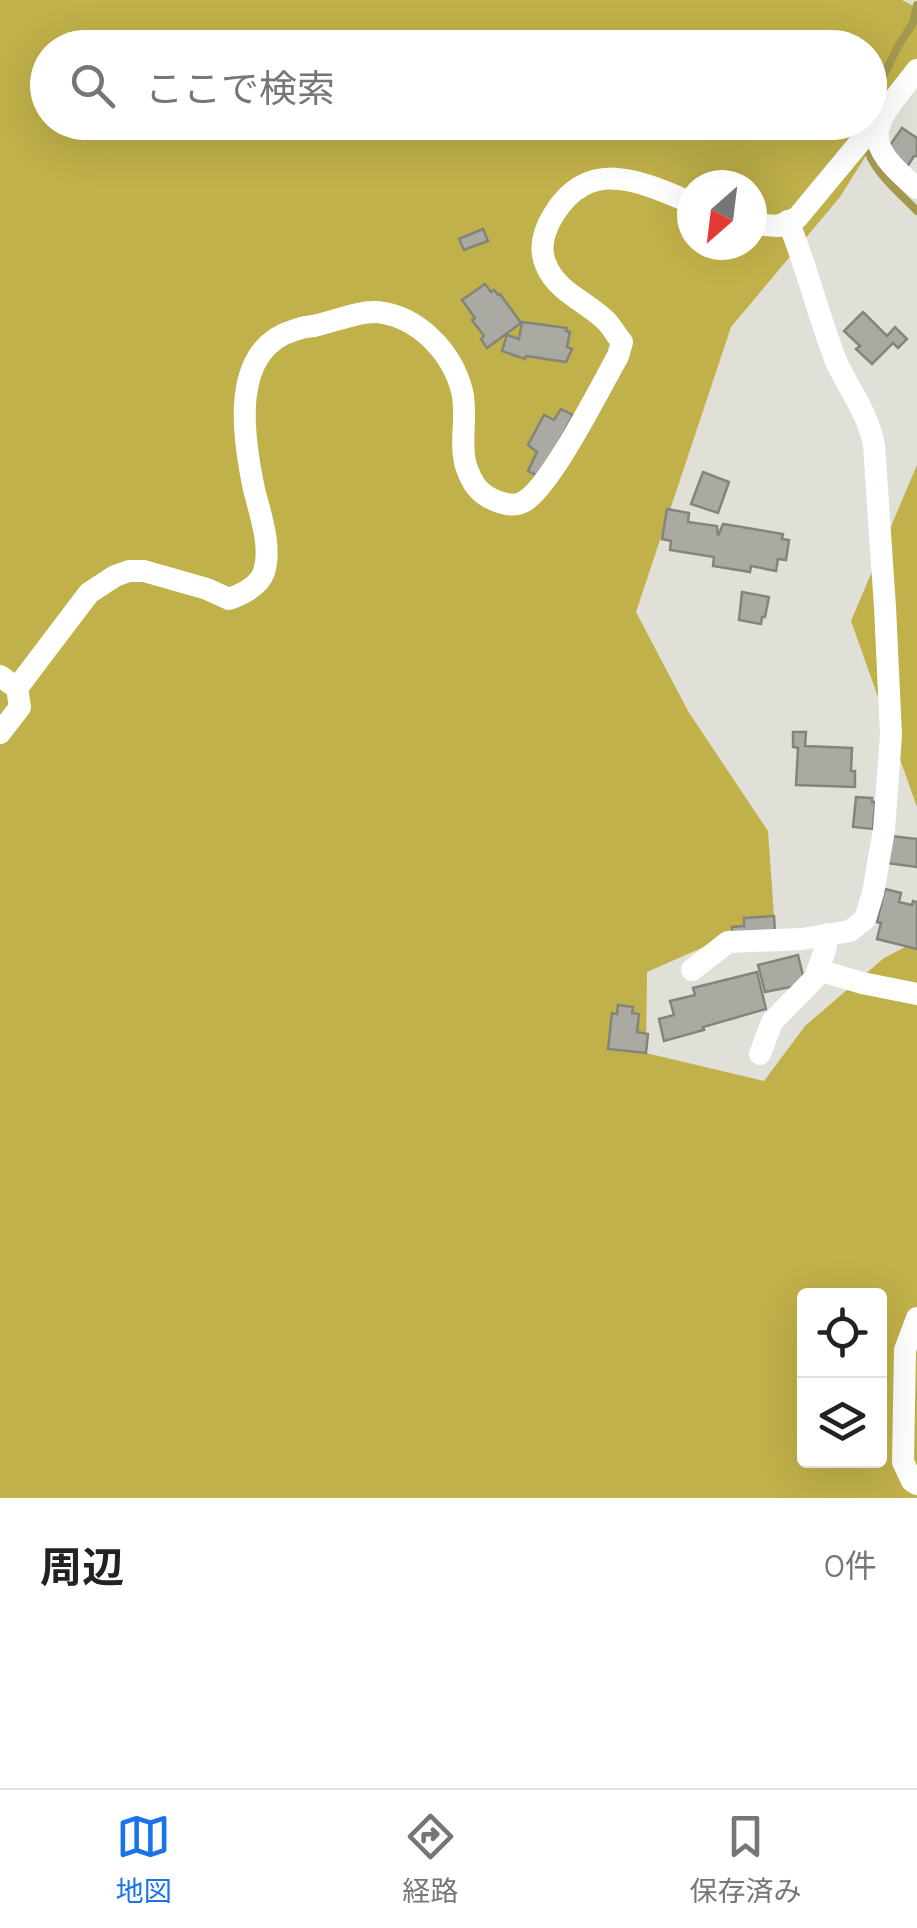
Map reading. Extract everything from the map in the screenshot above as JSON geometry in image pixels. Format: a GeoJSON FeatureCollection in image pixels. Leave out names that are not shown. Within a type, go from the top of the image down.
{"type":"FeatureCollection","features":[{"type":"Feature","properties":{"kind":"street"},"geometry":{"type":"LineString","coordinates":[[887,109],[917,70]]}},
{"type":"Feature","properties":{"kind":"street"},"geometry":{"type":"LineString","coordinates":[[767,225],[778,226],[797,218],[862,140]]}},
{"type":"Feature","properties":{"kind":"street"},"geometry":{"type":"LineString","coordinates":[[878,140],[883,156],[917,188]]}},
{"type":"Feature","properties":{"kind":"street"},"geometry":{"type":"LineString","coordinates":[[0,733],[20,707],[8,682],[101,584],[129,571],[144,571],[229,599],[254,586],[263,575],[264,534],[252,480],[244,410],[252,366],[268,342],[295,330],[378,312],[421,330],[434,338],[449,360],[462,392],[464,462],[474,486],[498,502],[514,505],[537,493],[618,356],[622,342],[607,322],[554,281],[544,261],[542,243],[548,223],[572,190],[601,178],[643,182],[677,197]]}},
{"type":"Feature","properties":{"kind":"street"},"geometry":{"type":"LineString","coordinates":[[692,970],[728,942],[802,939],[850,931],[864,918],[884,830],[890,734],[871,427],[837,363],[788,222]]}},
{"type":"Feature","properties":{"kind":"street"},"geometry":{"type":"LineString","coordinates":[[760,1054],[772,1022],[814,978],[828,934]]}},
{"type":"Feature","properties":{"kind":"street"},"geometry":{"type":"LineString","coordinates":[[818,970],[917,994]]}},
{"type":"Feature","properties":{"kind":"street"},"geometry":{"type":"LineString","coordinates":[[917,1318],[905,1350],[903,1427],[903,1462],[917,1484]]}},
{"type":"Feature","properties":{"kind":"shaded area"},"geometry":{"type":"Polygon","coordinates":[[[0,0],[902,0],[917,8],[917,74],[887,122],[887,30],[30,30],[30,140],[876,140],[840,197],[731,327],[636,612],[688,711],[768,831],[774,916],[647,972],[646,1053],[764,1081],[805,1026],[884,958],[917,941],[917,1498],[0,1498],[0,0]]]}},
{"type":"Feature","properties":{"kind":"shaded area"},"geometry":{"type":"Polygon","coordinates":[[[917,465],[917,807],[851,621],[917,465]]]}},
{"type":"Feature","properties":{"kind":"building"},"geometry":{"type":"Polygon","coordinates":[[[902,128],[917,138],[917,156],[907,167],[888,148],[902,128]]]}},
{"type":"Feature","properties":{"kind":"building"},"geometry":{"type":"Polygon","coordinates":[[[483,229],[488,241],[464,250],[459,239],[483,229]]]}},
{"type":"Feature","properties":{"kind":"building"},"geometry":{"type":"Polygon","coordinates":[[[485,284],[491,292],[500,294],[521,323],[487,348],[481,339],[484,336],[472,320],[475,318],[462,300],[485,284]]]}},
{"type":"Feature","properties":{"kind":"building"},"geometry":{"type":"Polygon","coordinates":[[[863,312],[887,336],[895,327],[907,339],[898,348],[893,343],[872,364],[844,331],[863,312]]]}},
{"type":"Feature","properties":{"kind":"building"},"geometry":{"type":"Polygon","coordinates":[[[522,322],[567,328],[567,347],[572,349],[566,362],[526,356],[525,359],[502,351],[507,335],[519,339],[522,322]]]}},
{"type":"Feature","properties":{"kind":"building"},"geometry":{"type":"Polygon","coordinates":[[[561,409],[573,415],[540,477],[528,471],[537,452],[528,445],[544,415],[554,420],[561,409]]]}},
{"type":"Feature","properties":{"kind":"building"},"geometry":{"type":"Polygon","coordinates":[[[703,472],[729,482],[718,513],[691,504],[703,472]]]}},
{"type":"Feature","properties":{"kind":"building"},"geometry":{"type":"Polygon","coordinates":[[[667,509],[689,513],[688,522],[717,526],[718,536],[723,524],[783,534],[782,539],[789,540],[786,560],[778,559],[776,571],[751,566],[750,572],[713,566],[714,557],[670,550],[671,541],[662,539],[667,509]]]}},
{"type":"Feature","properties":{"kind":"building"},"geometry":{"type":"Polygon","coordinates":[[[742,592],[769,597],[761,624],[739,620],[742,592]]]}},
{"type":"Feature","properties":{"kind":"building"},"geometry":{"type":"Polygon","coordinates":[[[793,732],[806,732],[805,746],[852,748],[855,787],[796,785],[798,748],[793,747],[793,732]]]}},
{"type":"Feature","properties":{"kind":"building"},"geometry":{"type":"Polygon","coordinates":[[[856,797],[872,798],[875,802],[873,829],[853,827],[856,797]]]}},
{"type":"Feature","properties":{"kind":"building"},"geometry":{"type":"Polygon","coordinates":[[[891,836],[917,839],[917,867],[887,863],[891,836]]]}},
{"type":"Feature","properties":{"kind":"building"},"geometry":{"type":"Polygon","coordinates":[[[885,889],[901,893],[899,902],[917,902],[917,949],[877,939],[885,889]]]}},
{"type":"Feature","properties":{"kind":"building"},"geometry":{"type":"Polygon","coordinates":[[[774,916],[775,933],[733,936],[732,927],[744,926],[744,918],[774,916]]]}},
{"type":"Feature","properties":{"kind":"building"},"geometry":{"type":"Polygon","coordinates":[[[798,955],[805,984],[765,992],[758,965],[798,955]]]}},
{"type":"Feature","properties":{"kind":"building"},"geometry":{"type":"Polygon","coordinates":[[[757,972],[766,1009],[664,1041],[659,1019],[674,1015],[670,1001],[695,995],[693,988],[757,972]]]}},
{"type":"Feature","properties":{"kind":"building"},"geometry":{"type":"Polygon","coordinates":[[[618,1005],[633,1007],[632,1013],[639,1014],[637,1032],[648,1034],[646,1053],[608,1049],[612,1013],[617,1014],[618,1005]]]}},
{"type":"Feature","properties":{"kind":"waterway"},"geometry":{"type":"LineString","coordinates":[[887,69],[913,23],[917,5]]}},
{"type":"Feature","properties":{"kind":"waterway"},"geometry":{"type":"LineString","coordinates":[[866,144],[880,172],[917,211]]}}]}
